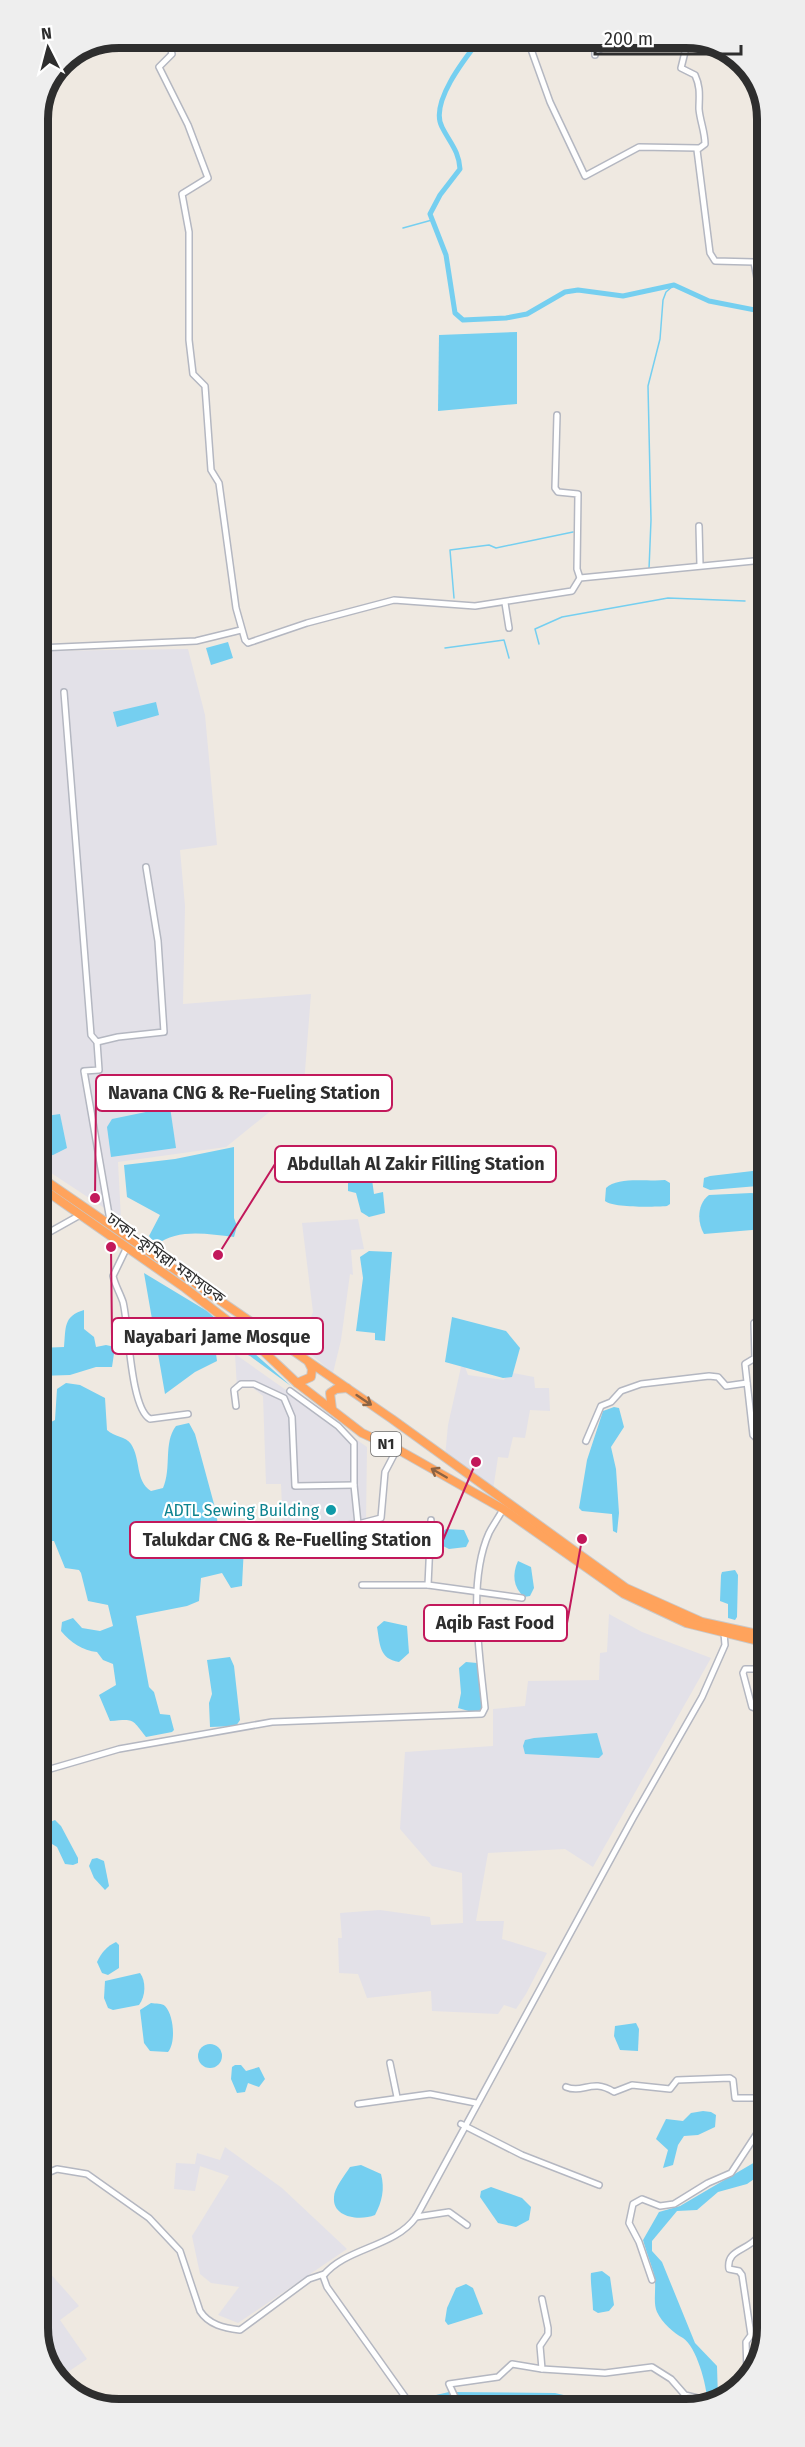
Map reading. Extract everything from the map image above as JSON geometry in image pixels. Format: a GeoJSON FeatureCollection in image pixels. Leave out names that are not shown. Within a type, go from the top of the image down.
{"type":"FeatureCollection","features":[{"type":"Feature","properties":{"kind":"highway","name":"ঢাকা–কুমিল্লা মহাসড়ক"},"geometry":{"type":"LineString","coordinates":[[48,1182],[347,1388],[626,1588],[702,1622],[757,1634]]}},
{"type":"Feature","properties":{"kind":"highway","name":"ঢাকা–কুমিল্লা মহাসড়ক"},"geometry":{"type":"LineString","coordinates":[[48,1192],[245,1334],[297,1383],[362,1432],[397,1449],[503,1509],[624,1594],[686,1623],[757,1641]]}},
{"type":"Feature","properties":{"kind":"highway"},"geometry":{"type":"LineString","coordinates":[[297,1383],[311,1377],[312,1369],[309,1362]]}},
{"type":"Feature","properties":{"kind":"highway"},"geometry":{"type":"LineString","coordinates":[[332,1410],[330,1393],[336,1389],[347,1388]]}},
{"type":"Feature","properties":{"kind":"street"},"geometry":{"type":"LineString","coordinates":[[170,48],[172,54],[159,67],[188,125],[208,178],[182,194],[189,232],[189,340],[194,374],[205,386],[211,470],[219,483],[224,535],[241,630],[248,643],[307,623],[394,600],[475,606],[506,603],[572,591],[580,578]]}},
{"type":"Feature","properties":{"kind":"street"},"geometry":{"type":"LineString","coordinates":[[531,48],[550,102],[585,176],[639,147],[698,148],[705,144],[705,129],[699,110],[701,96],[695,75],[681,68],[684,48]]}},
{"type":"Feature","properties":{"kind":"street"},"geometry":{"type":"LineString","coordinates":[[595,55],[594,52],[601,48]]}},
{"type":"Feature","properties":{"kind":"street"},"geometry":{"type":"LineString","coordinates":[[698,148],[712,259],[754,262],[757,278]]}},
{"type":"Feature","properties":{"kind":"street"},"geometry":{"type":"LineString","coordinates":[[557,415],[555,488],[558,492],[578,494],[576,569],[580,578]]}},
{"type":"Feature","properties":{"kind":"street"},"geometry":{"type":"LineString","coordinates":[[699,526],[700,565]]}},
{"type":"Feature","properties":{"kind":"street"},"geometry":{"type":"LineString","coordinates":[[580,578],[757,561]]}},
{"type":"Feature","properties":{"kind":"street"},"geometry":{"type":"LineString","coordinates":[[506,603],[509,628]]}},
{"type":"Feature","properties":{"kind":"street"},"geometry":{"type":"LineString","coordinates":[[48,648],[196,641],[241,630]]}},
{"type":"Feature","properties":{"kind":"street"},"geometry":{"type":"LineString","coordinates":[[64,692],[91,1035],[97,1042],[99,1070],[84,1071],[112,1228]]}},
{"type":"Feature","properties":{"kind":"street"},"geometry":{"type":"LineString","coordinates":[[97,1042],[118,1036],[164,1032],[158,941],[146,867]]}},
{"type":"Feature","properties":{"kind":"street"},"geometry":{"type":"LineString","coordinates":[[48,1233],[80,1215]]}},
{"type":"Feature","properties":{"kind":"street"},"geometry":{"type":"LineString","coordinates":[[127,1247],[113,1276],[122,1299],[128,1355],[142,1412],[150,1419],[188,1414]]}},
{"type":"Feature","properties":{"kind":"street"},"geometry":{"type":"LineString","coordinates":[[757,1321],[754,1323],[754,1358],[745,1364],[753,1435],[757,1438]]}},
{"type":"Feature","properties":{"kind":"street"},"geometry":{"type":"LineString","coordinates":[[586,1441],[601,1406],[628,1388],[709,1377],[718,1377],[726,1386],[747,1383]]}},
{"type":"Feature","properties":{"kind":"street"},"geometry":{"type":"LineString","coordinates":[[236,1406],[234,1390],[241,1384],[254,1384],[284,1398],[292,1417],[295,1486],[354,1485]]}},
{"type":"Feature","properties":{"kind":"street"},"geometry":{"type":"LineString","coordinates":[[290,1391],[338,1426],[354,1443],[354,1485],[358,1524]]}},
{"type":"Feature","properties":{"kind":"street"},"geometry":{"type":"LineString","coordinates":[[273,1532],[358,1524],[381,1518],[385,1472],[397,1449]]}},
{"type":"Feature","properties":{"kind":"street"},"geometry":{"type":"LineString","coordinates":[[48,1770],[119,1749],[272,1722],[482,1714],[485,1708],[478,1635],[481,1561],[489,1534],[503,1509]]}},
{"type":"Feature","properties":{"kind":"street"},"geometry":{"type":"LineString","coordinates":[[428,1585],[431,1520]]}},
{"type":"Feature","properties":{"kind":"street"},"geometry":{"type":"LineString","coordinates":[[362,1585],[428,1585],[522,1598]]}},
{"type":"Feature","properties":{"kind":"street"},"geometry":{"type":"LineString","coordinates":[[48,2172],[57,2169],[87,2174],[149,2218],[180,2250],[200,2311],[205,2319],[216,2325],[240,2330],[309,2279],[324,2274],[336,2265],[405,2229],[416,2217],[463,2125],[702,1697],[725,1645],[723,1633]]}},
{"type":"Feature","properties":{"kind":"street"},"geometry":{"type":"LineString","coordinates":[[757,1668],[745,1669],[743,1672],[752,1707],[757,1709]]}},
{"type":"Feature","properties":{"kind":"street"},"geometry":{"type":"LineString","coordinates":[[390,2063],[397,2097]]}},
{"type":"Feature","properties":{"kind":"street"},"geometry":{"type":"LineString","coordinates":[[566,2087],[574,2089],[595,2085],[614,2092],[632,2085],[670,2089],[677,2080],[730,2078],[733,2080],[735,2098],[757,2098]]}},
{"type":"Feature","properties":{"kind":"street"},"geometry":{"type":"LineString","coordinates":[[358,2104],[430,2094],[476,2103]]}},
{"type":"Feature","properties":{"kind":"street"},"geometry":{"type":"LineString","coordinates":[[463,2125],[522,2155],[599,2185]]}},
{"type":"Feature","properties":{"kind":"street"},"geometry":{"type":"LineString","coordinates":[[652,2280],[639,2242],[629,2223],[633,2204],[642,2199],[660,2206],[674,2204],[731,2173],[757,2133]]}},
{"type":"Feature","properties":{"kind":"street"},"geometry":{"type":"LineString","coordinates":[[416,2217],[448,2212],[467,2225]]}},
{"type":"Feature","properties":{"kind":"street"},"geometry":{"type":"LineString","coordinates":[[747,2365],[746,2342],[751,2331],[741,2274],[739,2271],[729,2270],[728,2261],[731,2255],[757,2238]]}},
{"type":"Feature","properties":{"kind":"street"},"geometry":{"type":"LineString","coordinates":[[324,2274],[327,2287],[407,2399]]}},
{"type":"Feature","properties":{"kind":"street"},"geometry":{"type":"LineString","coordinates":[[542,2299],[548,2328],[548,2334],[540,2346],[542,2369]]}},
{"type":"Feature","properties":{"kind":"street"},"geometry":{"type":"LineString","coordinates":[[456,2399],[449,2384],[498,2377],[512,2364],[542,2369],[605,2373],[652,2367],[671,2379],[685,2396],[695,2398]]}},
{"type":"Feature","properties":{"kind":"shaded area"},"geometry":{"type":"Polygon","coordinates":[[[188,649],[205,715],[217,845],[180,850],[185,906],[183,1004],[311,994],[304,1084],[226,1147],[118,1162],[121,1219],[48,1171],[48,651],[188,649]]]}},
{"type":"Feature","properties":{"kind":"shaded area"},"geometry":{"type":"Polygon","coordinates":[[[358,1219],[364,1249],[351,1250],[353,1275],[350,1274],[341,1340],[333,1373],[300,1345],[313,1312],[302,1223],[358,1219]]]}},
{"type":"Feature","properties":{"kind":"shaded area"},"geometry":{"type":"Polygon","coordinates":[[[235,1354],[367,1447],[366,1522],[357,1527],[283,1530],[281,1484],[266,1484],[263,1396],[253,1388],[237,1388],[235,1354]]]}},
{"type":"Feature","properties":{"kind":"shaded area"},"geometry":{"type":"Polygon","coordinates":[[[461,1367],[465,1367],[468,1375],[504,1380],[508,1372],[534,1377],[535,1388],[549,1388],[550,1411],[530,1410],[525,1438],[513,1437],[508,1458],[498,1457],[493,1490],[445,1457],[448,1425],[461,1367]]]}},
{"type":"Feature","properties":{"kind":"shaded area"},"geometry":{"type":"Polygon","coordinates":[[[609,1614],[642,1632],[711,1658],[593,1867],[565,1849],[488,1853],[476,1921],[504,1921],[502,1939],[547,1953],[526,1994],[516,2009],[504,2005],[498,2014],[432,2011],[431,1991],[367,1998],[358,1974],[339,1973],[338,1938],[342,1938],[340,1913],[380,1910],[430,1917],[431,1925],[463,1923],[462,1873],[432,1866],[400,1829],[405,1752],[493,1746],[493,1709],[525,1706],[528,1681],[599,1680],[600,1653],[607,1652],[609,1614]]]}},
{"type":"Feature","properties":{"kind":"shaded area"},"geometry":{"type":"Polygon","coordinates":[[[225,2147],[282,2188],[347,2249],[238,2323],[218,2315],[239,2287],[211,2283],[200,2274],[192,2236],[229,2176],[200,2166],[195,2191],[174,2189],[176,2163],[195,2164],[197,2153],[220,2160],[225,2147]]]}},
{"type":"Feature","properties":{"kind":"shaded area"},"geometry":{"type":"Polygon","coordinates":[[[48,2271],[79,2306],[60,2320],[87,2359],[65,2374],[55,2359],[50,2346],[48,2328],[48,2271]]]}},
{"type":"Feature","properties":{"kind":"water"},"geometry":{"type":"Polygon","coordinates":[[[517,332],[517,404],[438,411],[439,335],[517,332]]]}},
{"type":"Feature","properties":{"kind":"water"},"geometry":{"type":"Polygon","coordinates":[[[228,642],[233,658],[211,665],[206,648],[228,642]]]}},
{"type":"Feature","properties":{"kind":"water"},"geometry":{"type":"Polygon","coordinates":[[[156,702],[159,715],[117,727],[113,712],[156,702]]]}},
{"type":"Feature","properties":{"kind":"water"},"geometry":{"type":"Polygon","coordinates":[[[170,1107],[176,1148],[111,1157],[107,1127],[112,1119],[170,1107]]]}},
{"type":"Feature","properties":{"kind":"water"},"geometry":{"type":"Polygon","coordinates":[[[60,1114],[67,1148],[48,1156],[48,1116],[60,1114]]]}},
{"type":"Feature","properties":{"kind":"water"},"geometry":{"type":"Polygon","coordinates":[[[234,1147],[234,1218],[237,1226],[234,1237],[183,1234],[156,1245],[149,1236],[160,1215],[127,1197],[124,1165],[175,1159],[234,1147]]]}},
{"type":"Feature","properties":{"kind":"water"},"geometry":{"type":"Polygon","coordinates":[[[360,1166],[371,1172],[374,1194],[383,1192],[385,1213],[369,1217],[361,1212],[356,1193],[348,1191],[348,1170],[360,1166]]]}},
{"type":"Feature","properties":{"kind":"water"},"geometry":{"type":"Polygon","coordinates":[[[757,1170],[757,1186],[710,1190],[703,1187],[704,1178],[757,1170]]]}},
{"type":"Feature","properties":{"kind":"water"},"geometry":{"type":"Polygon","coordinates":[[[634,1180],[665,1180],[670,1183],[670,1204],[667,1206],[625,1206],[605,1201],[606,1188],[611,1184],[634,1180]]]}},
{"type":"Feature","properties":{"kind":"water"},"geometry":{"type":"Polygon","coordinates":[[[757,1194],[757,1230],[704,1234],[699,1213],[702,1203],[709,1195],[757,1194]]]}},
{"type":"Feature","properties":{"kind":"water"},"geometry":{"type":"Polygon","coordinates":[[[369,1251],[392,1252],[385,1341],[375,1340],[375,1333],[356,1331],[363,1278],[360,1257],[369,1251]]]}},
{"type":"Feature","properties":{"kind":"water"},"geometry":{"type":"Polygon","coordinates":[[[144,1273],[207,1311],[291,1386],[250,1356],[214,1339],[217,1361],[195,1372],[165,1394],[144,1273]]]}},
{"type":"Feature","properties":{"kind":"water"},"geometry":{"type":"Polygon","coordinates":[[[84,1310],[84,1329],[94,1337],[96,1347],[106,1345],[115,1347],[112,1367],[96,1367],[70,1375],[48,1376],[48,1348],[64,1347],[67,1324],[69,1319],[84,1310]]]}},
{"type":"Feature","properties":{"kind":"water"},"geometry":{"type":"Polygon","coordinates":[[[452,1317],[506,1331],[520,1348],[512,1377],[503,1378],[445,1362],[452,1317]]]}},
{"type":"Feature","properties":{"kind":"water"},"geometry":{"type":"Polygon","coordinates":[[[66,1383],[80,1385],[105,1398],[107,1430],[131,1444],[140,1476],[151,1491],[163,1488],[166,1480],[172,1433],[176,1426],[189,1423],[195,1434],[217,1515],[218,1541],[225,1545],[242,1544],[244,1546],[242,1586],[231,1588],[222,1573],[201,1578],[199,1601],[187,1606],[136,1616],[149,1687],[154,1692],[160,1714],[170,1715],[174,1730],[172,1732],[146,1737],[132,1721],[110,1721],[99,1695],[116,1685],[113,1664],[103,1660],[97,1652],[77,1645],[61,1631],[62,1622],[73,1618],[82,1628],[100,1631],[113,1626],[108,1605],[88,1601],[79,1570],[65,1568],[54,1541],[48,1541],[48,1467],[51,1463],[48,1455],[48,1424],[55,1420],[57,1389],[66,1383]]]}},
{"type":"Feature","properties":{"kind":"water"},"geometry":{"type":"Polygon","coordinates":[[[614,1407],[619,1408],[624,1427],[611,1447],[616,1469],[619,1513],[617,1533],[613,1531],[612,1514],[582,1511],[579,1508],[587,1460],[603,1411],[614,1407]]]}},
{"type":"Feature","properties":{"kind":"water"},"geometry":{"type":"Polygon","coordinates":[[[446,1529],[464,1530],[469,1541],[466,1547],[449,1549],[443,1546],[439,1534],[446,1529]]]}},
{"type":"Feature","properties":{"kind":"water"},"geometry":{"type":"Polygon","coordinates":[[[518,1561],[531,1567],[534,1588],[530,1596],[524,1597],[516,1585],[514,1575],[518,1561]]]}},
{"type":"Feature","properties":{"kind":"water"},"geometry":{"type":"Polygon","coordinates":[[[735,1570],[738,1575],[735,1620],[728,1618],[728,1604],[720,1601],[722,1572],[735,1570]]]}},
{"type":"Feature","properties":{"kind":"water"},"geometry":{"type":"Polygon","coordinates":[[[384,1621],[407,1626],[409,1653],[399,1662],[388,1658],[380,1645],[377,1627],[384,1621]]]}},
{"type":"Feature","properties":{"kind":"water"},"geometry":{"type":"Polygon","coordinates":[[[230,1657],[234,1666],[240,1720],[236,1726],[210,1727],[209,1703],[212,1694],[207,1660],[230,1657]]]}},
{"type":"Feature","properties":{"kind":"water"},"geometry":{"type":"Polygon","coordinates":[[[466,1662],[477,1663],[481,1669],[482,1710],[472,1712],[458,1708],[461,1693],[459,1668],[466,1662]]]}},
{"type":"Feature","properties":{"kind":"water"},"geometry":{"type":"Polygon","coordinates":[[[597,1733],[603,1754],[599,1758],[525,1754],[523,1746],[525,1740],[534,1738],[597,1733]]]}},
{"type":"Feature","properties":{"kind":"water"},"geometry":{"type":"Polygon","coordinates":[[[55,1820],[61,1826],[78,1858],[78,1863],[65,1864],[57,1847],[48,1842],[48,1823],[55,1820]]]}},
{"type":"Feature","properties":{"kind":"water"},"geometry":{"type":"Polygon","coordinates":[[[97,1858],[104,1861],[109,1886],[105,1890],[94,1878],[89,1866],[92,1859],[97,1858]]]}},
{"type":"Feature","properties":{"kind":"water"},"geometry":{"type":"Polygon","coordinates":[[[116,1942],[119,1945],[119,1968],[108,1975],[102,1973],[97,1962],[105,1950],[116,1942]]]}},
{"type":"Feature","properties":{"kind":"water"},"geometry":{"type":"Polygon","coordinates":[[[140,1973],[144,1989],[139,2005],[113,2010],[108,2008],[104,1998],[105,1981],[140,1973]]]}},
{"type":"Feature","properties":{"kind":"water"},"geometry":{"type":"Polygon","coordinates":[[[151,2003],[164,2005],[168,2010],[173,2036],[168,2052],[150,2051],[144,2043],[140,2010],[151,2003]]]}},
{"type":"Feature","properties":{"kind":"water"},"geometry":{"type":"Polygon","coordinates":[[[636,2023],[639,2029],[638,2051],[620,2050],[614,2036],[615,2026],[636,2023]]]}},
{"type":"Feature","properties":{"kind":"water"},"geometry":{"type":"Polygon","coordinates":[[[210,2044],[219,2047],[222,2056],[219,2065],[210,2068],[201,2065],[198,2056],[201,2047],[210,2044]]]}},
{"type":"Feature","properties":{"kind":"water"},"geometry":{"type":"Polygon","coordinates":[[[241,2065],[246,2071],[259,2067],[265,2079],[259,2087],[248,2083],[245,2092],[237,2093],[231,2079],[232,2067],[241,2065]]]}},
{"type":"Feature","properties":{"kind":"water"},"geometry":{"type":"Polygon","coordinates":[[[703,2111],[716,2115],[715,2127],[698,2135],[684,2136],[678,2145],[673,2165],[663,2168],[668,2150],[656,2139],[666,2119],[683,2121],[691,2113],[703,2111]]]}},
{"type":"Feature","properties":{"kind":"water"},"geometry":{"type":"Polygon","coordinates":[[[757,2161],[757,2177],[747,2184],[718,2192],[697,2210],[677,2211],[652,2241],[652,2251],[662,2262],[695,2343],[717,2366],[718,2392],[707,2396],[704,2380],[693,2350],[683,2338],[665,2324],[657,2312],[655,2281],[643,2240],[659,2212],[680,2206],[757,2161]]]}},
{"type":"Feature","properties":{"kind":"water"},"geometry":{"type":"Polygon","coordinates":[[[361,2165],[381,2174],[383,2185],[375,2215],[362,2218],[342,2214],[337,2210],[334,2197],[334,2193],[350,2167],[361,2165]]]}},
{"type":"Feature","properties":{"kind":"water"},"geometry":{"type":"Polygon","coordinates":[[[491,2187],[522,2198],[531,2207],[529,2220],[516,2227],[498,2223],[480,2197],[481,2191],[491,2187]]]}},
{"type":"Feature","properties":{"kind":"water"},"geometry":{"type":"Polygon","coordinates":[[[602,2271],[610,2277],[614,2305],[609,2311],[598,2313],[593,2310],[591,2273],[602,2271]]]}},
{"type":"Feature","properties":{"kind":"water"},"geometry":{"type":"Polygon","coordinates":[[[466,2284],[473,2288],[483,2314],[448,2325],[445,2321],[447,2308],[456,2288],[466,2284]]]}},
{"type":"Feature","properties":{"kind":"water"},"geometry":{"type":"Polygon","coordinates":[[[449,2392],[555,2393],[581,2399],[459,2397],[434,2399],[436,2395],[449,2392]]]}},
{"type":"Feature","properties":{"kind":"waterway"},"geometry":{"type":"LineString","coordinates":[[474,48],[451,81],[440,106],[439,117],[442,127],[456,152],[460,169],[440,195],[430,214],[446,255],[455,313],[463,320],[506,318],[527,314],[565,292],[578,290],[623,296],[674,285],[709,301],[757,310]]}},
{"type":"Feature","properties":{"kind":"waterway"},"geometry":{"type":"LineString","coordinates":[[403,228],[432,220]]}},
{"type":"Feature","properties":{"kind":"waterway"},"geometry":{"type":"LineString","coordinates":[[649,569],[651,520],[648,386],[660,339],[663,300],[666,292],[674,285]]}},
{"type":"Feature","properties":{"kind":"waterway"},"geometry":{"type":"LineString","coordinates":[[454,598],[450,550],[489,545],[496,548],[573,532]]}},
{"type":"Feature","properties":{"kind":"waterway"},"geometry":{"type":"LineString","coordinates":[[539,644],[535,629],[562,617],[668,598],[745,601]]}},
{"type":"Feature","properties":{"kind":"waterway"},"geometry":{"type":"LineString","coordinates":[[445,648],[504,640],[509,658]]}},
{"type":"Feature","properties":{"kind":"place","name":"Navana CNG & Re-Fueling Station"},"geometry":{"type":"Point","coordinates":[95,1198]}},
{"type":"Feature","properties":{"kind":"place","name":"Nayabari Jame Mosque"},"geometry":{"type":"Point","coordinates":[111,1247]}},
{"type":"Feature","properties":{"kind":"place","name":"Abdullah Al Zakir Filling Station"},"geometry":{"type":"Point","coordinates":[218,1255]}},
{"type":"Feature","properties":{"kind":"place","name":"Talukdar CNG & Re-Fuelling Station"},"geometry":{"type":"Point","coordinates":[476,1462]}},
{"type":"Feature","properties":{"kind":"place","name":"ADTL Sewing Building"},"geometry":{"type":"Point","coordinates":[331,1510]}},
{"type":"Feature","properties":{"kind":"place","name":"Aqib Fast Food"},"geometry":{"type":"Point","coordinates":[582,1539]}}]}
